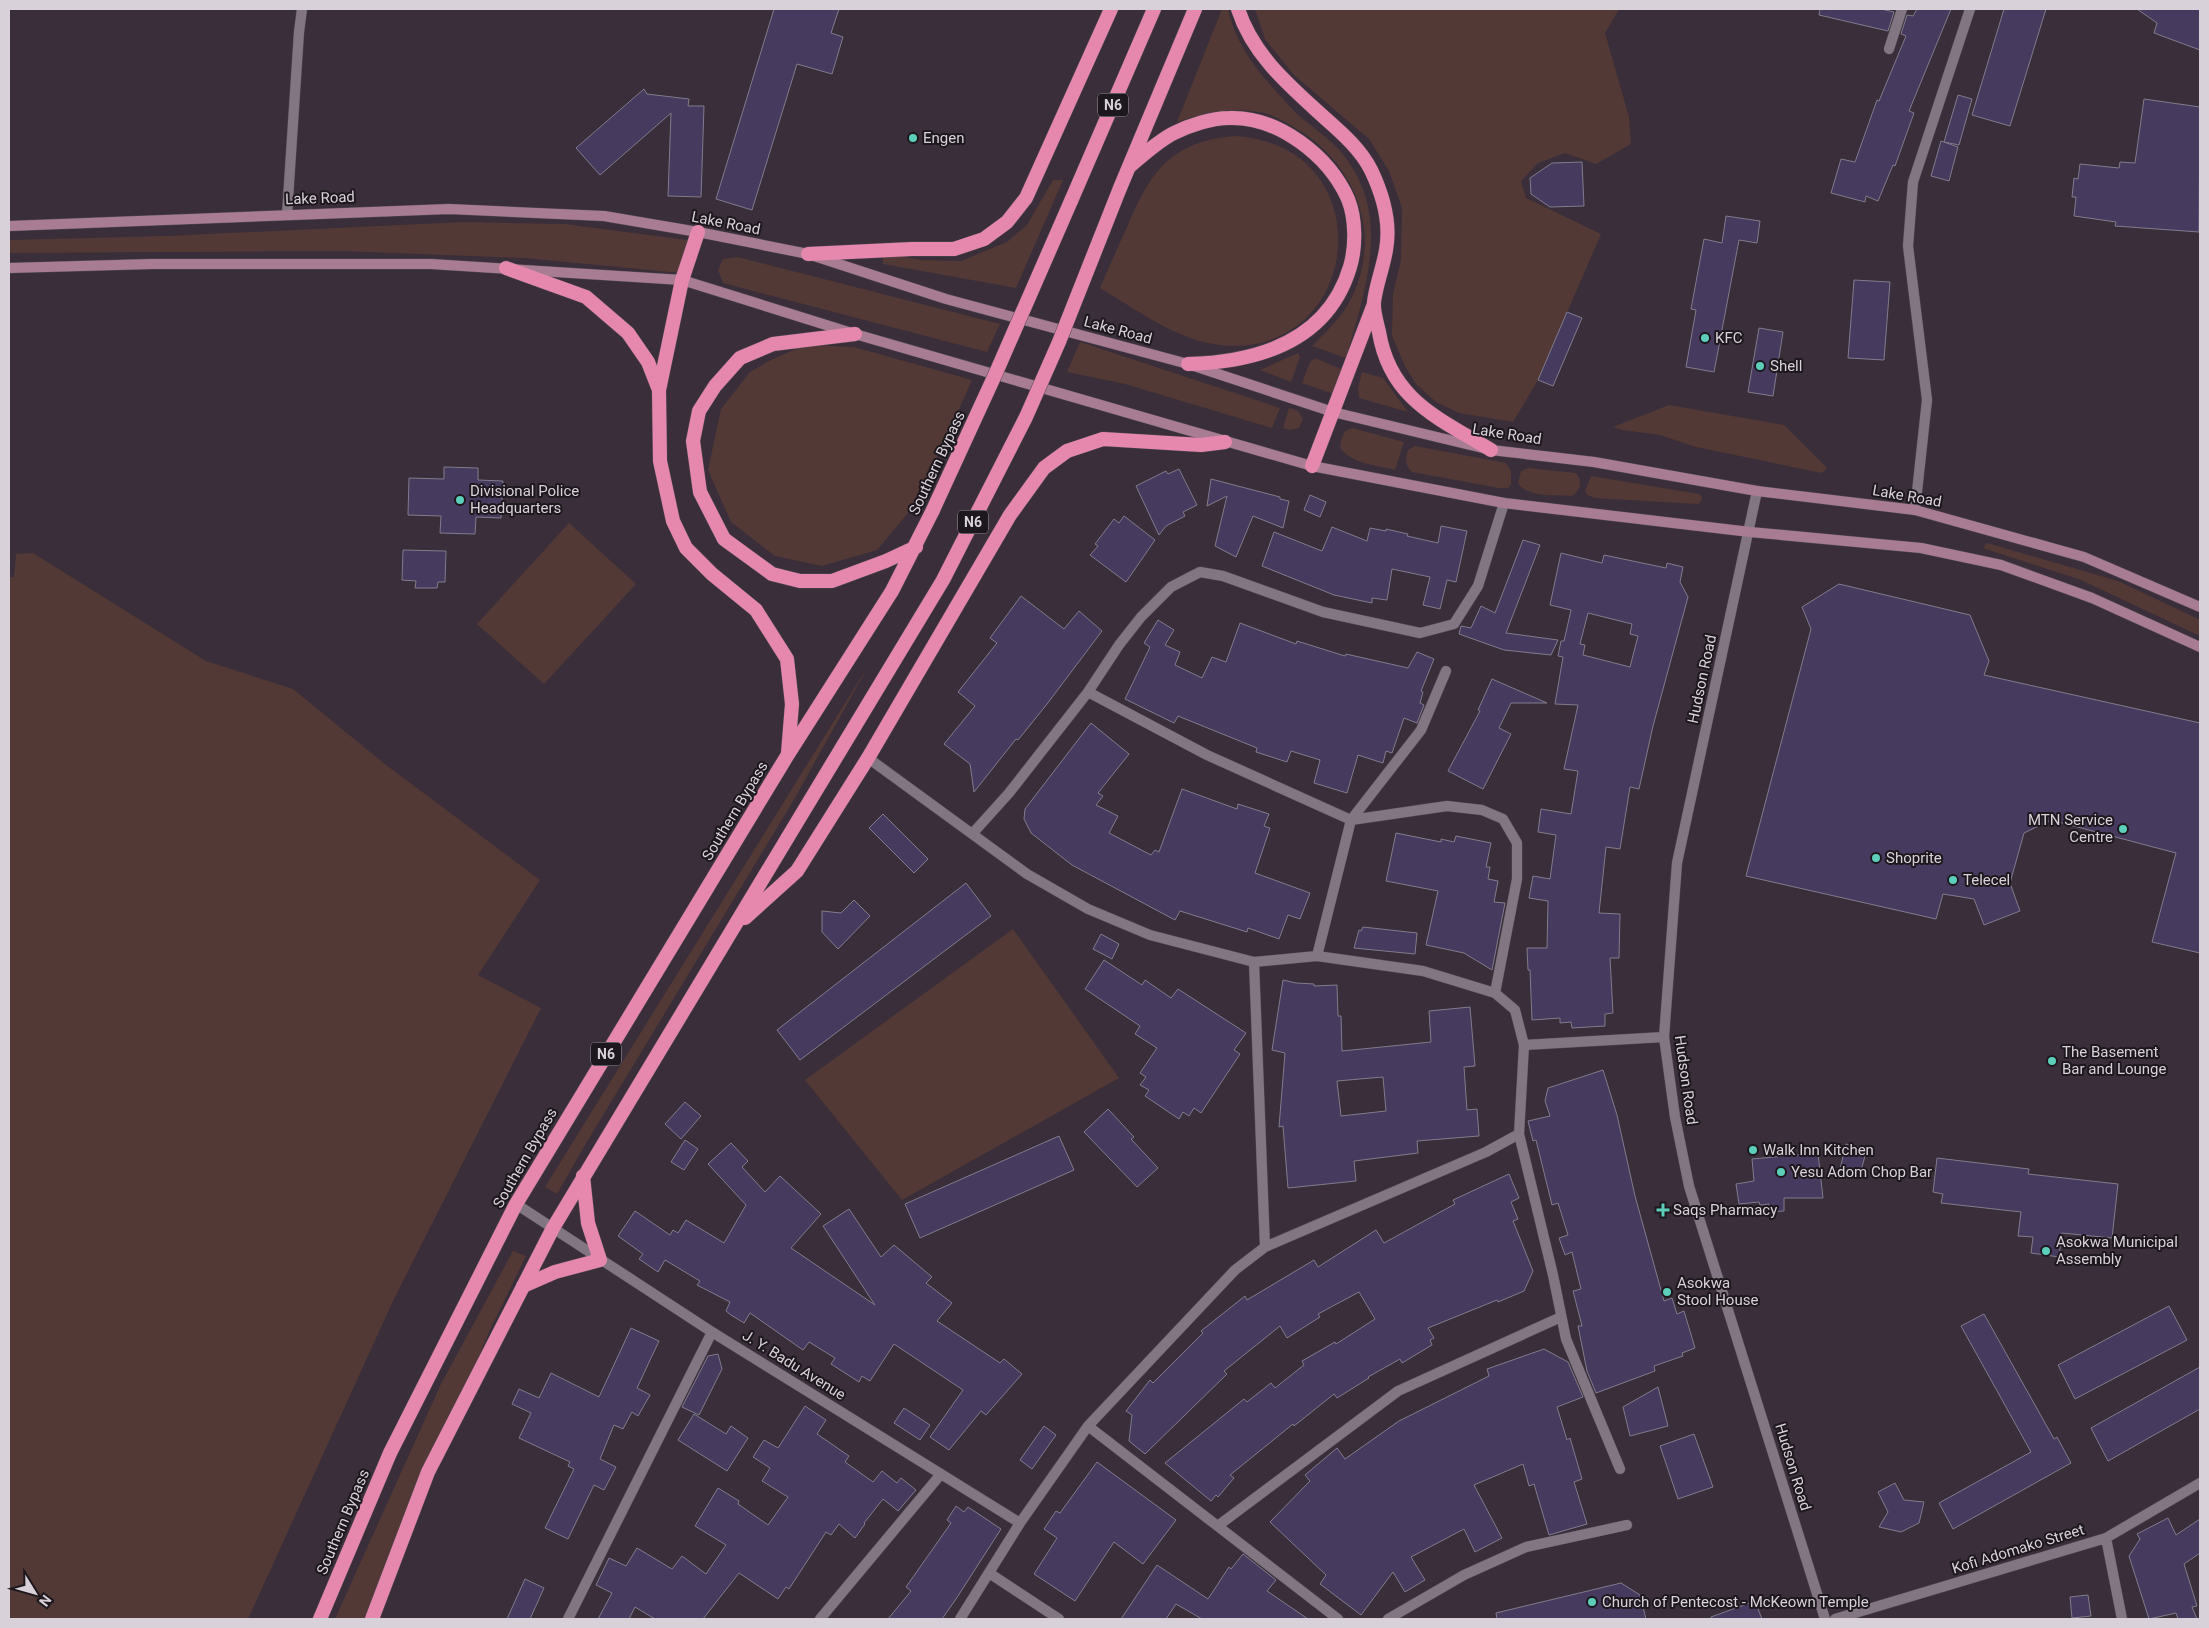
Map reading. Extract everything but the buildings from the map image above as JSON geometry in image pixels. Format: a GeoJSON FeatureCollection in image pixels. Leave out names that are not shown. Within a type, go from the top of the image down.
{"type":"FeatureCollection","features":[{"type":"Feature","properties":{"kind":"highway"},"geometry":{"type":"LineString","coordinates":[[808,254],[954,249],[984,239],[1007,222],[1026,198],[1111,9]]}},
{"type":"Feature","properties":{"kind":"highway","name":"Southern Bypass"},"geometry":{"type":"LineString","coordinates":[[320,1619],[390,1453],[516,1204],[787,756],[892,592],[916,546],[995,375],[1154,9]]}},
{"type":"Feature","properties":{"kind":"highway","name":"N6"},"geometry":{"type":"LineString","coordinates":[[372,1619],[428,1472],[553,1228],[943,580],[1026,417],[1195,9]]}},
{"type":"Feature","properties":{"kind":"highway"},"geometry":{"type":"LineString","coordinates":[[1238,9],[1252,42],[1265,61],[1351,142],[1370,169],[1382,197],[1388,221],[1387,248],[1374,304],[1312,466]]}},
{"type":"Feature","properties":{"kind":"highway"},"geometry":{"type":"LineString","coordinates":[[1130,167],[1146,152],[1174,133],[1198,124],[1229,118],[1256,122],[1282,130],[1304,145],[1321,160],[1336,178],[1349,201],[1354,229],[1353,256],[1337,300],[1319,321],[1298,338],[1247,357],[1220,363],[1188,364]]}},
{"type":"Feature","properties":{"kind":"highway"},"geometry":{"type":"LineString","coordinates":[[698,232],[682,280],[659,390],[660,462],[673,521],[686,548],[756,610],[787,659],[792,704],[787,756]]}},
{"type":"Feature","properties":{"kind":"highway"},"geometry":{"type":"LineString","coordinates":[[506,268],[586,297],[628,333],[648,362],[659,390]]}},
{"type":"Feature","properties":{"kind":"highway"},"geometry":{"type":"LineString","coordinates":[[1374,304],[1381,346],[1388,366],[1398,384],[1424,410],[1491,450]]}},
{"type":"Feature","properties":{"kind":"highway"},"geometry":{"type":"LineString","coordinates":[[855,334],[773,344],[740,358],[715,386],[699,410],[693,440],[700,492],[724,539],[772,574],[800,581],[832,581],[886,561],[916,546]]}},
{"type":"Feature","properties":{"kind":"highway"},"geometry":{"type":"LineString","coordinates":[[736,925],[797,871],[868,758],[1010,514],[1044,468],[1067,451],[1104,439],[1201,445],[1225,442]]}},
{"type":"Feature","properties":{"kind":"highway"},"geometry":{"type":"LineString","coordinates":[[523,1286],[555,1272],[600,1260],[588,1223],[583,1176]]}},
{"type":"Feature","properties":{"kind":"main road","name":"Lake Road"},"geometry":{"type":"LineString","coordinates":[[9,226],[159,222],[287,214],[449,209],[604,216],[698,232],[808,254],[946,299],[1188,364],[1334,412],[1491,450],[1594,462],[1757,491],[1915,510],[2084,557],[2200,607]]}},
{"type":"Feature","properties":{"kind":"main road"},"geometry":{"type":"LineString","coordinates":[[9,268],[152,264],[430,264],[682,280],[855,334],[1312,466],[1504,502],[1750,532],[1921,548],[2001,565],[2092,598],[2200,647]]}},
{"type":"Feature","properties":{"kind":"street"},"geometry":{"type":"LineString","coordinates":[[287,214],[298,32],[302,9]]}},
{"type":"Feature","properties":{"kind":"street"},"geometry":{"type":"LineString","coordinates":[[1888,50],[1902,9]]}},
{"type":"Feature","properties":{"kind":"street"},"geometry":{"type":"LineString","coordinates":[[1915,510],[1927,400],[1908,246],[1913,182],[1970,9]]}},
{"type":"Feature","properties":{"kind":"street","name":"Hudson Road"},"geometry":{"type":"LineString","coordinates":[[1757,491],[1750,532],[1677,863],[1664,1037],[1675,1117],[1689,1186],[1825,1619]]}},
{"type":"Feature","properties":{"kind":"street"},"geometry":{"type":"LineString","coordinates":[[973,833],[1009,793],[1088,692],[1119,645],[1141,617],[1171,587],[1200,572],[1223,576],[1323,612],[1420,633],[1454,624],[1478,586],[1504,502]]}},
{"type":"Feature","properties":{"kind":"street"},"geometry":{"type":"LineString","coordinates":[[1317,956],[1351,820],[1421,730],[1446,671]]}},
{"type":"Feature","properties":{"kind":"street"},"geometry":{"type":"LineString","coordinates":[[1088,692],[1207,756],[1351,820],[1447,806],[1482,810],[1503,819],[1518,843],[1517,879],[1495,993]]}},
{"type":"Feature","properties":{"kind":"street"},"geometry":{"type":"LineString","coordinates":[[868,758],[1027,874],[1088,909],[1150,935],[1254,962],[1317,956],[1423,971],[1495,993],[1515,1010],[1524,1046],[1519,1134],[1553,1275],[1566,1340],[1620,1469]]}},
{"type":"Feature","properties":{"kind":"street"},"geometry":{"type":"LineString","coordinates":[[1254,962],[1265,1247]]}},
{"type":"Feature","properties":{"kind":"street"},"geometry":{"type":"LineString","coordinates":[[1524,1046],[1664,1037]]}},
{"type":"Feature","properties":{"kind":"street"},"geometry":{"type":"LineString","coordinates":[[960,1619],[1020,1523],[1088,1426],[1235,1270],[1265,1247],[1486,1152],[1519,1134]]}},
{"type":"Feature","properties":{"kind":"street","name":"J. Y. Badu Avenue"},"geometry":{"type":"LineString","coordinates":[[516,1204],[712,1332],[1020,1523]]}},
{"type":"Feature","properties":{"kind":"street"},"geometry":{"type":"LineString","coordinates":[[1218,1525],[1398,1391],[1561,1317]]}},
{"type":"Feature","properties":{"kind":"street"},"geometry":{"type":"LineString","coordinates":[[568,1619],[712,1332]]}},
{"type":"Feature","properties":{"kind":"street"},"geometry":{"type":"LineString","coordinates":[[1088,1426],[1338,1619]]}},
{"type":"Feature","properties":{"kind":"street"},"geometry":{"type":"LineString","coordinates":[[820,1619],[941,1474]]}},
{"type":"Feature","properties":{"kind":"street","name":"Kofi Adomako Street"},"geometry":{"type":"LineString","coordinates":[[1835,1619],[2106,1538],[2200,1483]]}},
{"type":"Feature","properties":{"kind":"street"},"geometry":{"type":"LineString","coordinates":[[1388,1619],[1464,1575],[1526,1547],[1627,1525]]}},
{"type":"Feature","properties":{"kind":"street"},"geometry":{"type":"LineString","coordinates":[[2106,1538],[2122,1619]]}},
{"type":"Feature","properties":{"kind":"street"},"geometry":{"type":"LineString","coordinates":[[989,1573],[1059,1619]]}},
{"type":"Feature","properties":{"kind":"shaded area"},"geometry":{"type":"Polygon","coordinates":[[[1222,9],[1228,9],[1235,32],[1259,72],[1298,115],[1338,148],[1361,184],[1368,208],[1371,233],[1370,258],[1360,309],[1346,358],[1312,346],[1338,318],[1351,299],[1360,275],[1365,250],[1364,227],[1358,204],[1349,182],[1335,162],[1318,144],[1297,129],[1264,113],[1238,110],[1227,111],[1197,116],[1177,122],[1222,9]]]}},
{"type":"Feature","properties":{"kind":"shaded area"},"geometry":{"type":"Polygon","coordinates":[[[1255,9],[1619,9],[1605,33],[1629,117],[1631,144],[1596,164],[1565,153],[1538,163],[1521,181],[1526,198],[1601,234],[1538,380],[1513,422],[1459,413],[1436,402],[1416,384],[1405,366],[1392,336],[1393,294],[1401,260],[1402,208],[1389,171],[1369,139],[1294,75],[1265,39],[1255,9]]]}},
{"type":"Feature","properties":{"kind":"shaded area"},"geometry":{"type":"Polygon","coordinates":[[[1234,136],[1283,148],[1316,175],[1334,210],[1338,250],[1327,288],[1304,320],[1267,341],[1219,345],[1187,337],[1172,330],[1100,288],[1145,189],[1166,162],[1194,145],[1212,139],[1234,136]]]}},
{"type":"Feature","properties":{"kind":"shaded area"},"geometry":{"type":"Polygon","coordinates":[[[1053,180],[1063,180],[1016,288],[883,264],[883,254],[922,260],[961,261],[1007,242],[1027,225],[1053,180]]]}},
{"type":"Feature","properties":{"kind":"shaded area"},"geometry":{"type":"Polygon","coordinates":[[[463,222],[564,224],[687,240],[681,273],[524,258],[343,251],[9,253],[9,240],[167,236],[463,222]]]}},
{"type":"Feature","properties":{"kind":"shaded area"},"geometry":{"type":"Polygon","coordinates":[[[738,257],[1000,324],[987,352],[723,283],[718,270],[723,259],[738,257]]]}},
{"type":"Feature","properties":{"kind":"shaded area"},"geometry":{"type":"Polygon","coordinates":[[[1080,342],[1280,408],[1272,428],[1125,384],[1067,372],[1080,342]]]}},
{"type":"Feature","properties":{"kind":"shaded area"},"geometry":{"type":"Polygon","coordinates":[[[805,345],[854,347],[972,380],[938,456],[908,513],[877,550],[822,566],[775,556],[731,522],[708,470],[721,409],[750,372],[769,361],[805,345]]]}},
{"type":"Feature","properties":{"kind":"shaded area"},"geometry":{"type":"Polygon","coordinates":[[[1298,353],[1300,357],[1291,382],[1260,370],[1298,353]]]}},
{"type":"Feature","properties":{"kind":"shaded area"},"geometry":{"type":"Polygon","coordinates":[[[1315,358],[1341,369],[1334,394],[1302,383],[1310,362],[1315,358]]]}},
{"type":"Feature","properties":{"kind":"shaded area"},"geometry":{"type":"Polygon","coordinates":[[[1362,372],[1383,378],[1408,412],[1359,398],[1358,388],[1362,372]]]}},
{"type":"Feature","properties":{"kind":"shaded area"},"geometry":{"type":"Polygon","coordinates":[[[1669,405],[1784,425],[1827,468],[1822,473],[1696,447],[1660,435],[1613,427],[1669,405]]]}},
{"type":"Feature","properties":{"kind":"shaded area"},"geometry":{"type":"Polygon","coordinates":[[[1289,408],[1298,411],[1303,419],[1299,428],[1290,430],[1283,428],[1289,408]]]}},
{"type":"Feature","properties":{"kind":"shaded area"},"geometry":{"type":"Polygon","coordinates":[[[1352,428],[1404,442],[1395,470],[1358,461],[1345,453],[1340,448],[1341,440],[1345,431],[1352,428]]]}},
{"type":"Feature","properties":{"kind":"shaded area"},"geometry":{"type":"Polygon","coordinates":[[[1415,446],[1506,463],[1511,471],[1511,485],[1508,488],[1499,488],[1412,472],[1407,465],[1406,457],[1408,450],[1415,446]]]}},
{"type":"Feature","properties":{"kind":"shaded area"},"geometry":{"type":"Polygon","coordinates":[[[1528,468],[1576,473],[1580,479],[1579,488],[1572,496],[1542,495],[1528,491],[1518,483],[1521,471],[1528,468]]]}},
{"type":"Feature","properties":{"kind":"shaded area"},"geometry":{"type":"Polygon","coordinates":[[[1591,476],[1699,494],[1702,497],[1698,504],[1595,498],[1587,495],[1585,491],[1591,476]]]}},
{"type":"Feature","properties":{"kind":"shaded area"},"geometry":{"type":"Polygon","coordinates":[[[569,523],[636,584],[544,684],[477,624],[569,523]]]}},
{"type":"Feature","properties":{"kind":"shaded area"},"geometry":{"type":"Polygon","coordinates":[[[1987,543],[2118,581],[2200,620],[2200,636],[2081,580],[1983,548],[1987,543]]]}},
{"type":"Feature","properties":{"kind":"shaded area"},"geometry":{"type":"Polygon","coordinates":[[[33,553],[206,661],[293,689],[386,765],[540,880],[478,975],[541,1008],[393,1301],[248,1619],[9,1619],[9,577],[14,577],[16,554],[33,553]]]}},
{"type":"Feature","properties":{"kind":"shaded area"},"geometry":{"type":"Polygon","coordinates":[[[870,663],[792,803],[557,1194],[545,1187],[870,663]]]}},
{"type":"Feature","properties":{"kind":"shaded area"},"geometry":{"type":"Polygon","coordinates":[[[1013,929],[1119,1078],[902,1200],[805,1080],[1013,929]]]}},
{"type":"Feature","properties":{"kind":"shaded area"},"geometry":{"type":"Polygon","coordinates":[[[513,1251],[526,1256],[488,1334],[374,1619],[335,1619],[441,1384],[513,1251]]]}},
{"type":"Feature","properties":{"kind":"place","name":"Engen"},"geometry":{"type":"Point","coordinates":[913,138]}},
{"type":"Feature","properties":{"kind":"place","name":"KFC"},"geometry":{"type":"Point","coordinates":[1705,338]}},
{"type":"Feature","properties":{"kind":"place","name":"Shell"},"geometry":{"type":"Point","coordinates":[1760,366]}},
{"type":"Feature","properties":{"kind":"place","name":"Divisional Police Headquarters"},"geometry":{"type":"Point","coordinates":[460,500]}},
{"type":"Feature","properties":{"kind":"place","name":"MTN Service Centre"},"geometry":{"type":"Point","coordinates":[2123,829]}},
{"type":"Feature","properties":{"kind":"place","name":"Shoprite"},"geometry":{"type":"Point","coordinates":[1876,858]}},
{"type":"Feature","properties":{"kind":"place","name":"Telecel"},"geometry":{"type":"Point","coordinates":[1953,880]}},
{"type":"Feature","properties":{"kind":"place","name":"The Basement Bar and Lounge"},"geometry":{"type":"Point","coordinates":[2052,1061]}},
{"type":"Feature","properties":{"kind":"place","name":"Walk Inn Kitchen"},"geometry":{"type":"Point","coordinates":[1753,1150]}},
{"type":"Feature","properties":{"kind":"place","name":"Yesu Adom Chop Bar"},"geometry":{"type":"Point","coordinates":[1781,1172]}},
{"type":"Feature","properties":{"kind":"place","name":"Saqs Pharmacy"},"geometry":{"type":"Point","coordinates":[1663,1210]}},
{"type":"Feature","properties":{"kind":"place","name":"Asokwa Municipal Assembly"},"geometry":{"type":"Point","coordinates":[2046,1251]}},
{"type":"Feature","properties":{"kind":"place","name":"Asokwa Stool House"},"geometry":{"type":"Point","coordinates":[1667,1292]}},
{"type":"Feature","properties":{"kind":"place","name":"Church of Pentecost - McKeown Temple"},"geometry":{"type":"Point","coordinates":[1592,1602]}}]}
